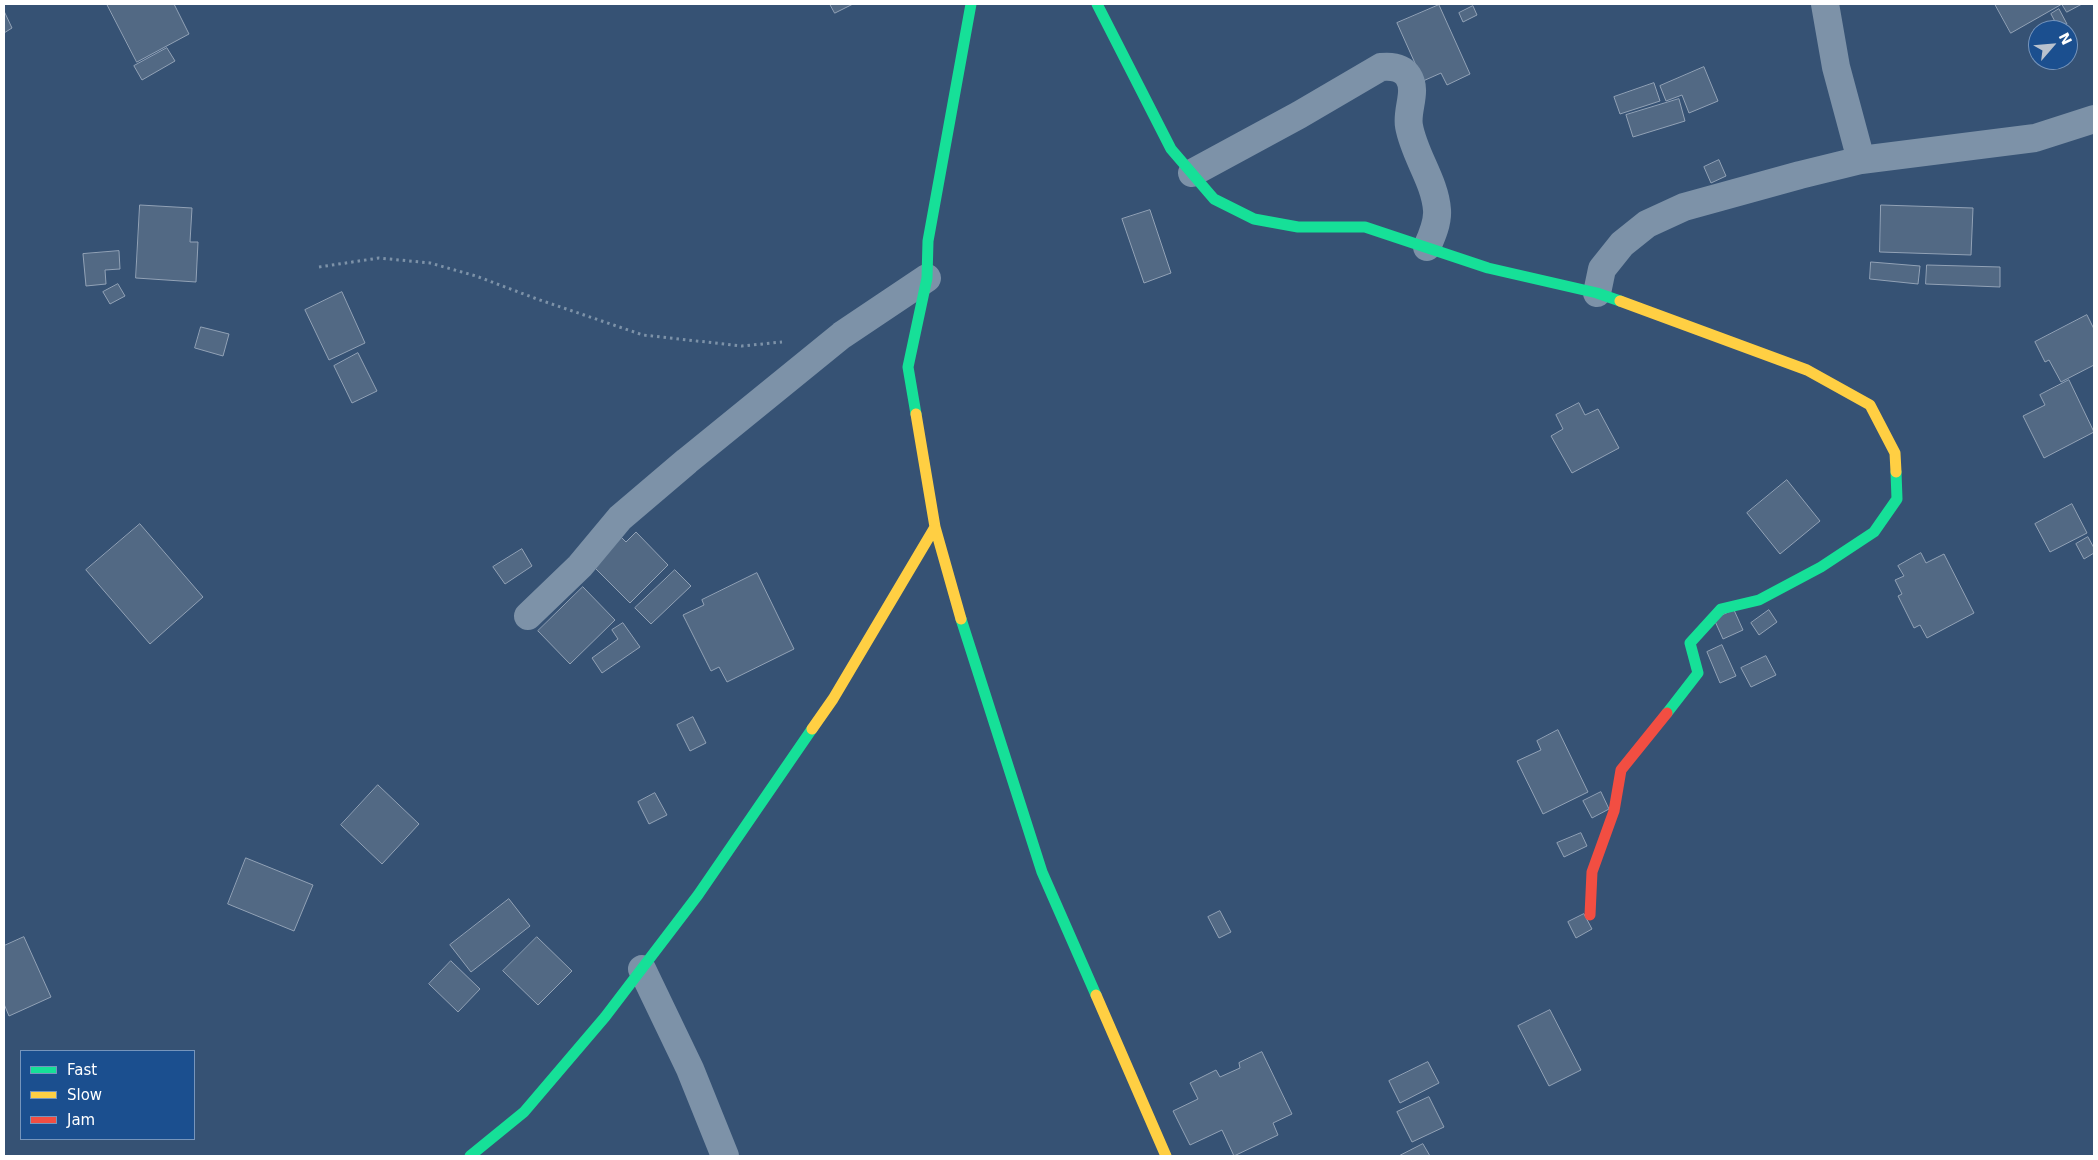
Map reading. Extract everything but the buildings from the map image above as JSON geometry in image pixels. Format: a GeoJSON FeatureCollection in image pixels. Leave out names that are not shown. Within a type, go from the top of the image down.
{"type":"FeatureCollection","features":[{"type":"Feature","properties":{"kind":"street"},"geometry":{"type":"LineString","coordinates":[[971,4],[928,241],[927,278],[908,367],[935,528],[965,635],[1042,872],[1166,1156]]}},
{"type":"Feature","properties":{"kind":"street"},"geometry":{"type":"LineString","coordinates":[[1097,4],[1172,149],[1214,199],[1254,219],[1298,227],[1364,227],[1488,268],[1597,294],[1807,370],[1870,405],[1895,454],[1897,499],[1874,532],[1821,567],[1760,600],[1721,609],[1690,643],[1698,673],[1621,770],[1614,811],[1592,872],[1590,915]]}},
{"type":"Feature","properties":{"kind":"street"},"geometry":{"type":"LineString","coordinates":[[1825,4],[1836,67],[1861,160]]}},
{"type":"Feature","properties":{"kind":"street"},"geometry":{"type":"LineString","coordinates":[[1192,173],[1299,115],[1381,67],[1391,66],[1402,70],[1408,76],[1412,86],[1408,124],[1422,166],[1435,196],[1438,212],[1432,237],[1427,247]]}},
{"type":"Feature","properties":{"kind":"street"},"geometry":{"type":"LineString","coordinates":[[1597,294],[1602,269],[1622,244],[1647,224],[1684,207],[1800,174],[1861,160],[2035,138],[2094,119]]}},
{"type":"Feature","properties":{"kind":"street"},"geometry":{"type":"LineString","coordinates":[[528,616],[580,566],[620,518],[842,335],[927,278]]}},
{"type":"Feature","properties":{"kind":"street"},"geometry":{"type":"LineString","coordinates":[[470,1156],[524,1112],[605,1017],[698,895],[833,699],[935,528]]}},
{"type":"Feature","properties":{"kind":"street"},"geometry":{"type":"LineString","coordinates":[[642,969],[690,1069],[725,1156]]}},
{"type":"Feature","properties":{"kind":"path"},"geometry":{"type":"LineString","coordinates":[[319,267],[379,258],[430,264],[476,276],[643,335],[742,346],[787,341]]}},
{"type":"Feature","properties":{"kind":"traffic: fast"},"geometry":{"type":"LineString","coordinates":[[916,414],[908,367],[927,278],[928,241],[971,4]]}},
{"type":"Feature","properties":{"kind":"traffic: fast"},"geometry":{"type":"LineString","coordinates":[[1097,4],[1171,149],[1214,199],[1254,219],[1298,227],[1365,227],[1488,268],[1597,293],[1620,301]]}},
{"type":"Feature","properties":{"kind":"traffic: fast"},"geometry":{"type":"LineString","coordinates":[[1667,713],[1698,673],[1690,643],[1721,609],[1759,600],[1821,567],[1874,532],[1897,499],[1896,472]]}},
{"type":"Feature","properties":{"kind":"traffic: fast"},"geometry":{"type":"LineString","coordinates":[[961,619],[1042,872],[1096,995]]}},
{"type":"Feature","properties":{"kind":"traffic: fast"},"geometry":{"type":"LineString","coordinates":[[470,1156],[524,1112],[605,1017],[698,895],[812,729]]}},
{"type":"Feature","properties":{"kind":"traffic: slow"},"geometry":{"type":"LineString","coordinates":[[1620,301],[1807,370],[1870,405],[1895,453],[1896,472]]}},
{"type":"Feature","properties":{"kind":"traffic: slow"},"geometry":{"type":"LineString","coordinates":[[916,414],[935,527],[961,619]]}},
{"type":"Feature","properties":{"kind":"traffic: slow"},"geometry":{"type":"LineString","coordinates":[[812,729],[833,699],[935,527]]}},
{"type":"Feature","properties":{"kind":"traffic: slow"},"geometry":{"type":"LineString","coordinates":[[1096,995],[1166,1156]]}},
{"type":"Feature","properties":{"kind":"traffic: jam"},"geometry":{"type":"LineString","coordinates":[[1590,915],[1592,872],[1614,811],[1621,770],[1667,713]]}}]}
